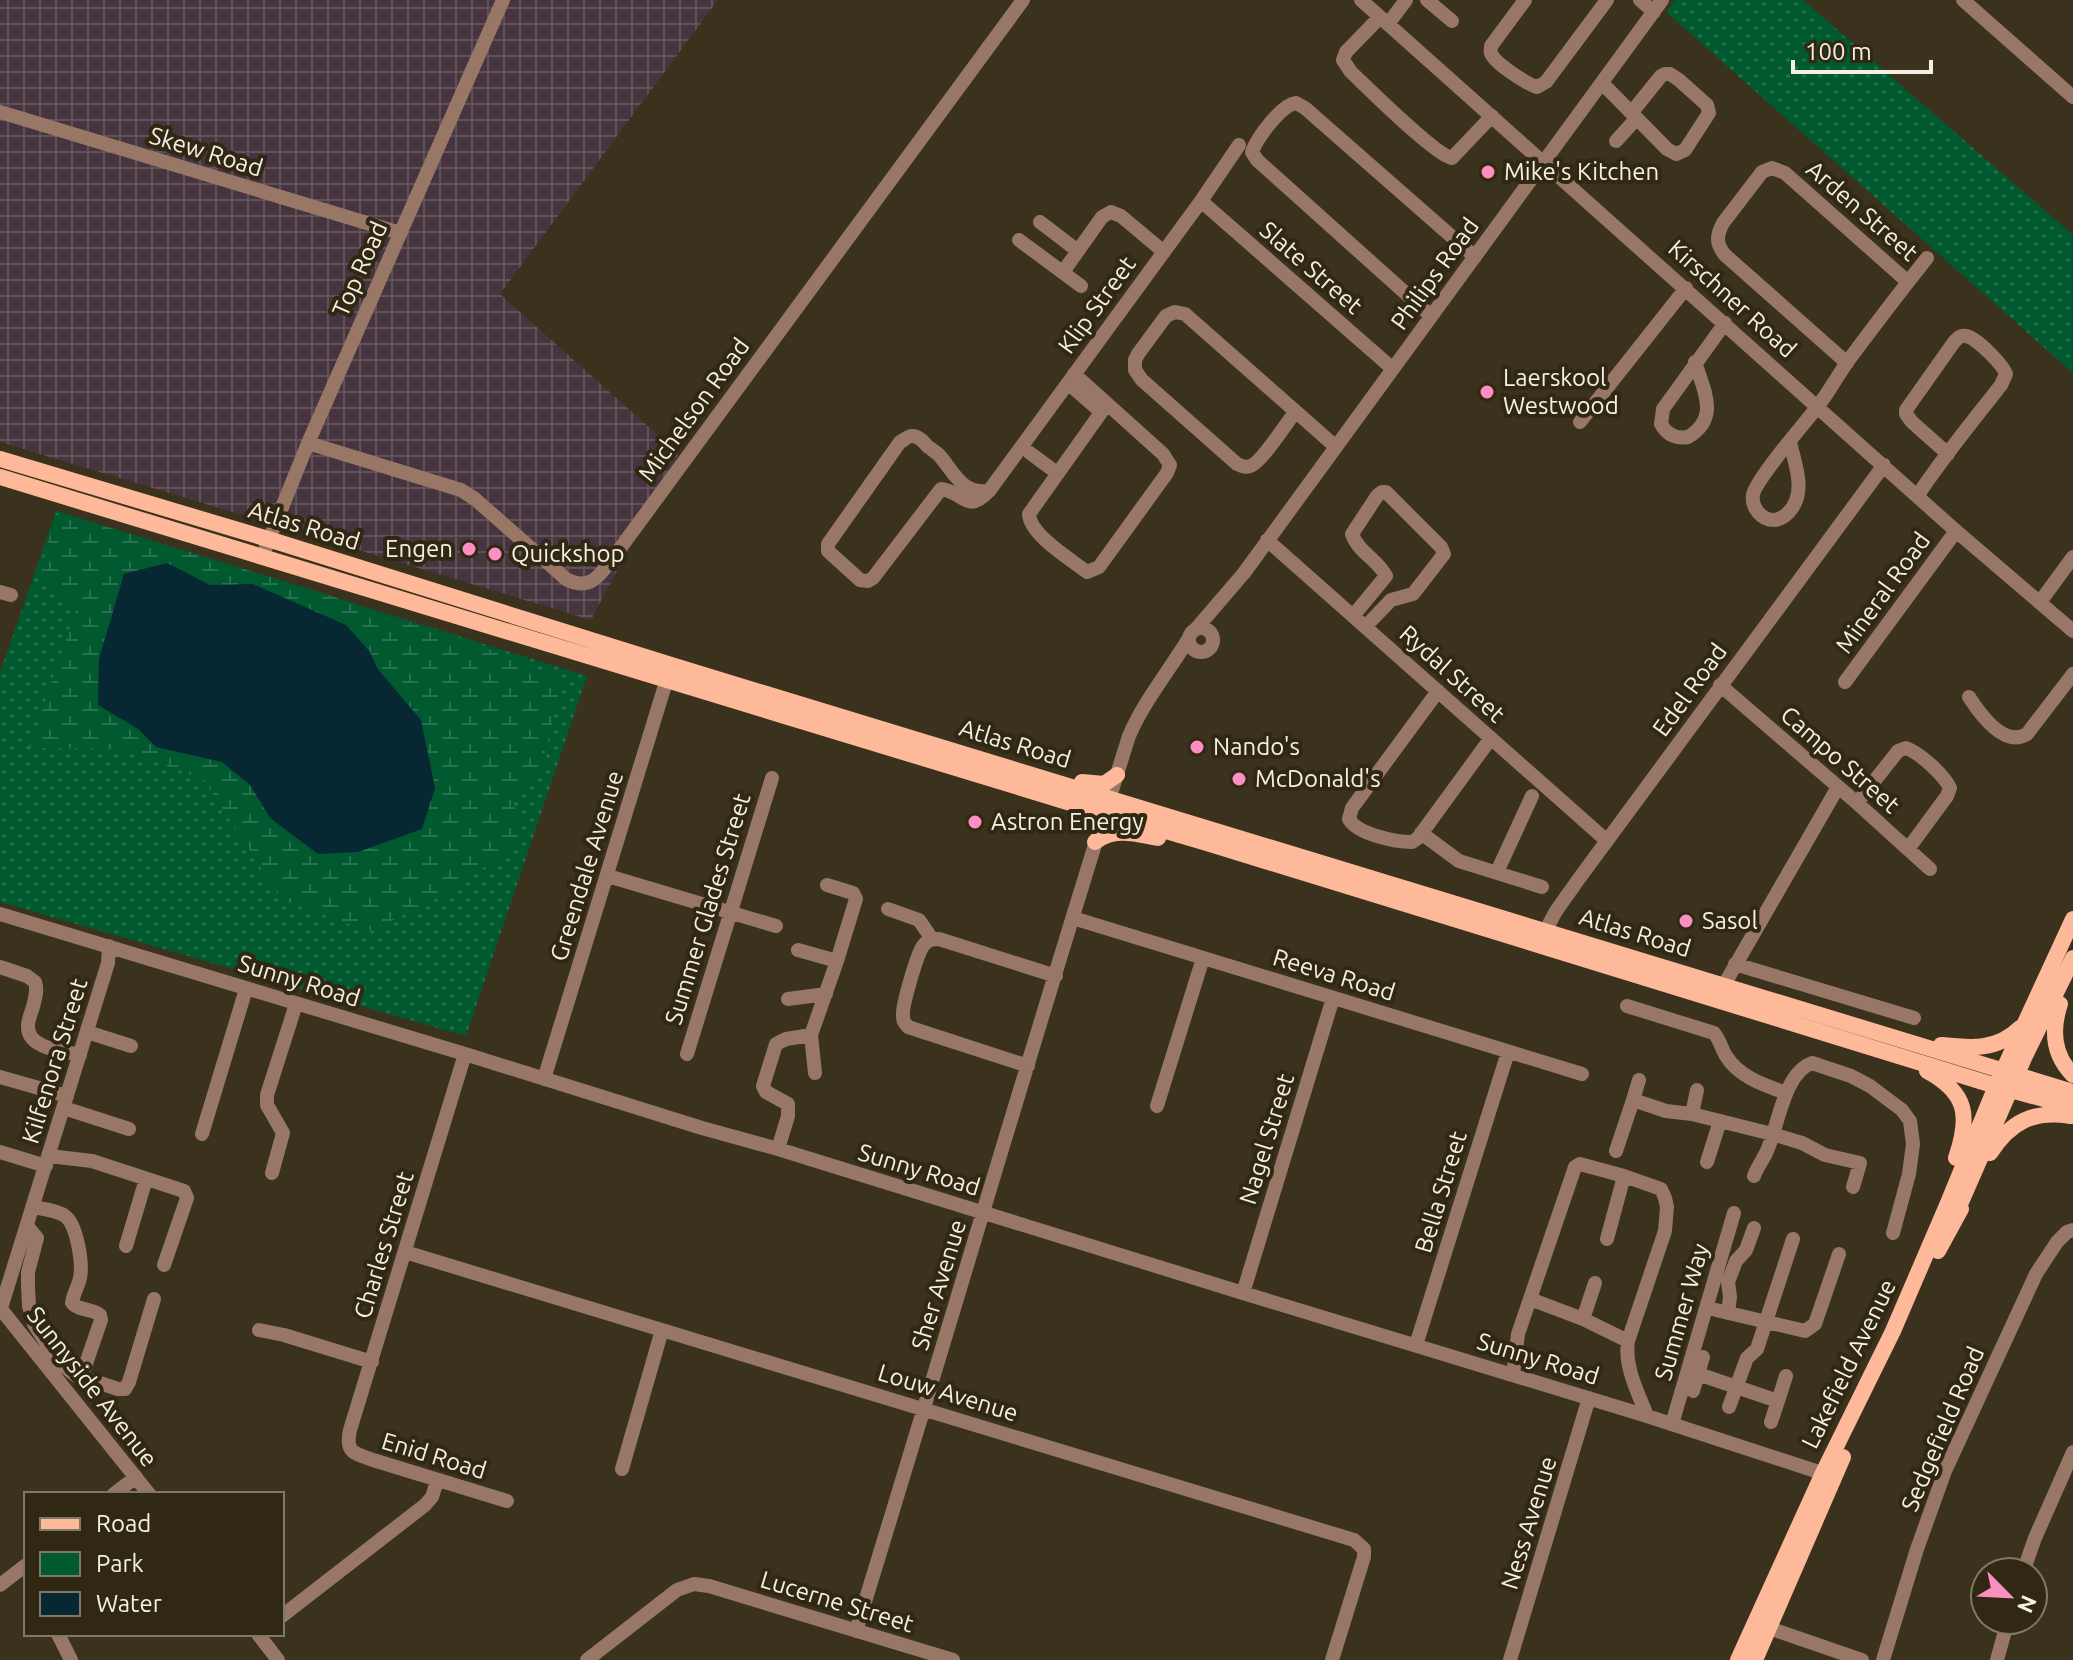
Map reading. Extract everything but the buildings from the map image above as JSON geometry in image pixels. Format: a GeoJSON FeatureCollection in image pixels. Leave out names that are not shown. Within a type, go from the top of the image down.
{"type":"FeatureCollection","features":[{"type":"Feature","properties":{"kind":"main road","name":"Atlas Road"},"geometry":{"type":"LineString","coordinates":[[0,459],[268,539],[669,672],[2006,1080]]}},
{"type":"Feature","properties":{"kind":"main road","name":"Atlas Road"},"geometry":{"type":"LineString","coordinates":[[0,477],[262,557],[1037,776],[1107,806],[1272,864],[1724,985],[1902,1049]]}},
{"type":"Feature","properties":{"kind":"main road"},"geometry":{"type":"LineString","coordinates":[[1037,776],[1051,775],[1104,784],[1117,775]]}},
{"type":"Feature","properties":{"kind":"main road"},"geometry":{"type":"LineString","coordinates":[[1095,842],[1115,832],[1207,843]]}},
{"type":"Feature","properties":{"kind":"main road"},"geometry":{"type":"LineString","coordinates":[[2006,1080],[2028,1019],[2073,919]]}},
{"type":"Feature","properties":{"kind":"main road"},"geometry":{"type":"LineString","coordinates":[[2006,1080],[2073,958]]}},
{"type":"Feature","properties":{"kind":"main road"},"geometry":{"type":"LineString","coordinates":[[2073,965],[2054,1032],[2057,1052],[2073,1075]]}},
{"type":"Feature","properties":{"kind":"main road"},"geometry":{"type":"LineString","coordinates":[[1902,1049],[1988,1046],[2008,1038],[2028,1019]]}},
{"type":"Feature","properties":{"kind":"main road"},"geometry":{"type":"LineString","coordinates":[[1902,1049],[1953,1090],[1965,1116],[1962,1140],[1928,1234],[1923,1262]]}},
{"type":"Feature","properties":{"kind":"main road"},"geometry":{"type":"LineString","coordinates":[[2006,1080],[2073,1092]]}},
{"type":"Feature","properties":{"kind":"main road"},"geometry":{"type":"LineString","coordinates":[[2006,1080],[2073,1107]]}},
{"type":"Feature","properties":{"kind":"main road","name":"Lakefield Avenue"},"geometry":{"type":"LineString","coordinates":[[1828,1475],[1938,1251],[2006,1080]]}},
{"type":"Feature","properties":{"kind":"main road","name":"Lakefield Avenue"},"geometry":{"type":"LineString","coordinates":[[1738,1660],[1762,1626],[2006,1080]]}},
{"type":"Feature","properties":{"kind":"main road"},"geometry":{"type":"LineString","coordinates":[[1938,1251],[1985,1161],[2007,1132],[2040,1114],[2073,1116]]}},
{"type":"Feature","properties":{"kind":"main road","name":"Lakefield Avenue"},"geometry":{"type":"LineString","coordinates":[[1755,1660],[1762,1626]]}},
{"type":"Feature","properties":{"kind":"street","name":"Top Road"},"geometry":{"type":"LineString","coordinates":[[262,557],[308,443],[503,0]]}},
{"type":"Feature","properties":{"kind":"street","name":"Michelson Road"},"geometry":{"type":"LineString","coordinates":[[308,443],[461,490],[566,579],[580,584],[592,582],[613,558],[1023,0]]}},
{"type":"Feature","properties":{"kind":"street","name":"Kirschner Road"},"geometry":{"type":"LineString","coordinates":[[1361,0],[1956,531],[2073,631]]}},
{"type":"Feature","properties":{"kind":"street"},"geometry":{"type":"LineString","coordinates":[[1406,0],[1346,52],[1343,60],[1351,72],[1444,156],[1452,158],[1492,116]]}},
{"type":"Feature","properties":{"kind":"street"},"geometry":{"type":"LineString","coordinates":[[1427,0],[1452,21]]}},
{"type":"Feature","properties":{"kind":"street"},"geometry":{"type":"LineString","coordinates":[[1525,0],[1490,51],[1495,59],[1523,81],[1537,87],[1546,82],[1607,0]]}},
{"type":"Feature","properties":{"kind":"street"},"geometry":{"type":"LineString","coordinates":[[1640,0],[1658,6]]}},
{"type":"Feature","properties":{"kind":"street"},"geometry":{"type":"LineString","coordinates":[[1966,1],[2073,97]]}},
{"type":"Feature","properties":{"kind":"street","name":"Philips Road"},"geometry":{"type":"LineString","coordinates":[[1212,636],[1218,617],[1267,540],[1658,6]]}},
{"type":"Feature","properties":{"kind":"street"},"geometry":{"type":"LineString","coordinates":[[1602,83],[1634,116],[1667,149],[1676,154],[1681,153],[1707,117],[1708,109],[1679,80],[1665,74],[1661,76],[1634,116],[1616,141]]}},
{"type":"Feature","properties":{"kind":"street"},"geometry":{"type":"LineString","coordinates":[[1431,316],[1257,160],[1252,152],[1255,144],[1280,112],[1296,103],[1475,257]]}},
{"type":"Feature","properties":{"kind":"street","name":"Skew Road"},"geometry":{"type":"LineString","coordinates":[[0,112],[400,233]]}},
{"type":"Feature","properties":{"kind":"street","name":"Klip Street"},"geometry":{"type":"LineString","coordinates":[[989,491],[1239,145]]}},
{"type":"Feature","properties":{"kind":"street","name":"Arden Street"},"geometry":{"type":"LineString","coordinates":[[1847,363],[1725,255],[1717,237],[1723,223],[1762,172],[1772,168],[1785,173],[1908,282]]}},
{"type":"Feature","properties":{"kind":"street","name":"Slate Street"},"geometry":{"type":"LineString","coordinates":[[1201,201],[1393,369]]}},
{"type":"Feature","properties":{"kind":"street"},"geometry":{"type":"LineString","coordinates":[[1063,272],[1102,217],[1111,212],[1121,216],[1164,252]]}},
{"type":"Feature","properties":{"kind":"street"},"geometry":{"type":"LineString","coordinates":[[1040,222],[1078,251]]}},
{"type":"Feature","properties":{"kind":"street"},"geometry":{"type":"LineString","coordinates":[[1019,240],[1081,286]]}},
{"type":"Feature","properties":{"kind":"street","name":"Arden Street"},"geometry":{"type":"LineString","coordinates":[[1790,442],[1798,500],[1784,517],[1770,519],[1756,511],[1752,497],[1755,489],[1927,258]]}},
{"type":"Feature","properties":{"kind":"street"},"geometry":{"type":"LineString","coordinates":[[1580,422],[1686,288]]}},
{"type":"Feature","properties":{"kind":"street"},"geometry":{"type":"LineString","coordinates":[[1295,412],[1258,462],[1248,467],[1242,466],[1142,380],[1135,370],[1135,360],[1166,316],[1180,312],[1185,314],[1336,447]]}},
{"type":"Feature","properties":{"kind":"street"},"geometry":{"type":"LineString","coordinates":[[1695,362],[1707,402],[1706,418],[1702,426],[1688,437],[1674,436],[1668,434],[1661,424],[1663,409],[1695,362],[1725,323]]}},
{"type":"Feature","properties":{"kind":"street"},"geometry":{"type":"LineString","coordinates":[[1918,495],[2001,385],[2006,374],[2003,366],[1966,336],[1954,342],[1906,410],[1912,422],[1948,454]]}},
{"type":"Feature","properties":{"kind":"street"},"geometry":{"type":"LineString","coordinates":[[1071,378],[1163,454],[1170,465],[1099,567],[1087,572],[1034,529],[1029,522],[1030,510],[1104,408]]}},
{"type":"Feature","properties":{"kind":"street"},"geometry":{"type":"LineString","coordinates":[[906,438],[920,438],[954,477],[970,488],[989,491],[972,503],[941,489],[868,581],[860,580],[828,551],[828,544],[900,442],[906,438]]}},
{"type":"Feature","properties":{"kind":"street"},"geometry":{"type":"LineString","coordinates":[[1030,453],[1057,473]]}},
{"type":"Feature","properties":{"kind":"street","name":"Edel Road"},"geometry":{"type":"LineString","coordinates":[[1542,937],[1556,911],[1884,465]]}},
{"type":"Feature","properties":{"kind":"street"},"geometry":{"type":"LineString","coordinates":[[1353,616],[1386,576],[1356,543],[1352,534],[1377,496],[1386,492],[1441,547],[1444,554],[1413,594],[1391,600],[1365,627]]}},
{"type":"Feature","properties":{"kind":"street","name":"Mineral Road"},"geometry":{"type":"LineString","coordinates":[[1845,682],[1956,531]]}},
{"type":"Feature","properties":{"kind":"street","name":"Rydal Street"},"geometry":{"type":"LineString","coordinates":[[1267,540],[1607,841]]}},
{"type":"Feature","properties":{"kind":"street"},"geometry":{"type":"LineString","coordinates":[[2040,602],[2073,557]]}},
{"type":"Feature","properties":{"kind":"street","name":"Philips Road"},"geometry":{"type":"LineString","coordinates":[[1107,806],[1135,722],[1192,634],[1244,573]]}},
{"type":"Feature","properties":{"kind":"street"},"geometry":{"type":"LineString","coordinates":[[1206,630],[1212,636],[1211,647],[1199,652],[1190,646],[1192,634],[1206,630]]}},
{"type":"Feature","properties":{"kind":"street","name":"Philips Road"},"geometry":{"type":"LineString","coordinates":[[1151,697],[1199,652]]}},
{"type":"Feature","properties":{"kind":"street","name":"Greendale Avenue"},"geometry":{"type":"LineString","coordinates":[[544,1079],[669,672]]}},
{"type":"Feature","properties":{"kind":"street"},"geometry":{"type":"LineString","coordinates":[[1969,697],[1980,713],[1999,730],[2011,737],[2021,738],[2073,674]]}},
{"type":"Feature","properties":{"kind":"street","name":"Campo Street"},"geometry":{"type":"LineString","coordinates":[[1720,685],[1930,869]]}},
{"type":"Feature","properties":{"kind":"street"},"geometry":{"type":"LineString","coordinates":[[1438,691],[1349,814],[1352,825],[1361,831],[1408,843],[1415,840],[1491,738]]}},
{"type":"Feature","properties":{"kind":"street"},"geometry":{"type":"LineString","coordinates":[[1857,803],[1898,751],[1906,748],[1915,752],[1950,788],[1908,849]]}},
{"type":"Feature","properties":{"kind":"street","name":"Summer Glades Street"},"geometry":{"type":"LineString","coordinates":[[687,1054],[772,778]]}},
{"type":"Feature","properties":{"kind":"street"},"geometry":{"type":"LineString","coordinates":[[1724,985],[1838,787]]}},
{"type":"Feature","properties":{"kind":"street"},"geometry":{"type":"LineString","coordinates":[[1497,872],[1532,796]]}},
{"type":"Feature","properties":{"kind":"street","name":"Sher Avenue"},"geometry":{"type":"LineString","coordinates":[[856,1631],[1107,806]]}},
{"type":"Feature","properties":{"kind":"street"},"geometry":{"type":"LineString","coordinates":[[1421,833],[1459,861],[1542,887]]}},
{"type":"Feature","properties":{"kind":"street"},"geometry":{"type":"LineString","coordinates":[[608,876],[776,926]]}},
{"type":"Feature","properties":{"kind":"street"},"geometry":{"type":"LineString","coordinates":[[815,1073],[811,1035],[856,897],[853,893],[827,885]]}},
{"type":"Feature","properties":{"kind":"street"},"geometry":{"type":"LineString","coordinates":[[888,909],[919,920],[932,939]]}},
{"type":"Feature","properties":{"kind":"street","name":"Sunny Road"},"geometry":{"type":"LineString","coordinates":[[0,914],[1589,1398],[1828,1475]]}},
{"type":"Feature","properties":{"kind":"street","name":"Reeva Road"},"geometry":{"type":"LineString","coordinates":[[1073,918],[1582,1074]]}},
{"type":"Feature","properties":{"kind":"street"},"geometry":{"type":"LineString","coordinates":[[1028,1066],[906,1025],[903,1012],[919,955],[924,943],[939,939],[1056,976]]}},
{"type":"Feature","properties":{"kind":"street","name":"Kilfenora Street"},"geometry":{"type":"LineString","coordinates":[[1,1308],[115,948]]}},
{"type":"Feature","properties":{"kind":"street"},"geometry":{"type":"LineString","coordinates":[[798,950],[837,961]]}},
{"type":"Feature","properties":{"kind":"street"},"geometry":{"type":"LineString","coordinates":[[1157,1106],[1203,958]]}},
{"type":"Feature","properties":{"kind":"street"},"geometry":{"type":"LineString","coordinates":[[1735,964],[1914,1018]]}},
{"type":"Feature","properties":{"kind":"street"},"geometry":{"type":"LineString","coordinates":[[0,967],[35,982],[37,993],[28,1024],[29,1036],[33,1041],[80,1055]]}},
{"type":"Feature","properties":{"kind":"street"},"geometry":{"type":"LineString","coordinates":[[202,1134],[246,989]]}},
{"type":"Feature","properties":{"kind":"street"},"geometry":{"type":"LineString","coordinates":[[788,999],[826,994]]}},
{"type":"Feature","properties":{"kind":"street","name":"Nagel Street"},"geometry":{"type":"LineString","coordinates":[[1243,1293],[1333,998]]}},
{"type":"Feature","properties":{"kind":"street"},"geometry":{"type":"LineString","coordinates":[[272,1173],[283,1133],[267,1105],[267,1095],[296,1004]]}},
{"type":"Feature","properties":{"kind":"street"},"geometry":{"type":"LineString","coordinates":[[1627,1006],[1714,1033],[1728,1059],[1739,1070],[1757,1083],[1786,1093]]}},
{"type":"Feature","properties":{"kind":"street"},"geometry":{"type":"LineString","coordinates":[[87,1032],[131,1046]]}},
{"type":"Feature","properties":{"kind":"street"},"geometry":{"type":"LineString","coordinates":[[774,1148],[788,1104],[766,1092],[763,1086],[774,1046],[778,1041],[811,1035]]}},
{"type":"Feature","properties":{"kind":"street","name":"Bella Street"},"geometry":{"type":"LineString","coordinates":[[1416,1345],[1508,1052]]}},
{"type":"Feature","properties":{"kind":"street","name":"Charles Street"},"geometry":{"type":"LineString","coordinates":[[349,1448],[350,1430],[465,1054]]}},
{"type":"Feature","properties":{"kind":"street"},"geometry":{"type":"LineString","coordinates":[[1758,1178],[1786,1093],[1799,1073],[1812,1063],[1851,1076],[1902,1110],[1910,1121],[1913,1144],[1909,1174],[1893,1233]]}},
{"type":"Feature","properties":{"kind":"street"},"geometry":{"type":"LineString","coordinates":[[0,1077],[129,1129]]}},
{"type":"Feature","properties":{"kind":"street"},"geometry":{"type":"LineString","coordinates":[[1616,1151],[1639,1080]]}},
{"type":"Feature","properties":{"kind":"street"},"geometry":{"type":"LineString","coordinates":[[1692,1114],[1697,1090]]}},
{"type":"Feature","properties":{"kind":"street"},"geometry":{"type":"LineString","coordinates":[[1633,1100],[1666,1111],[1692,1114],[1772,1134],[1802,1143],[1825,1155],[1863,1156],[1853,1187]]}},
{"type":"Feature","properties":{"kind":"street"},"geometry":{"type":"LineString","coordinates":[[1707,1162],[1720,1121]]}},
{"type":"Feature","properties":{"kind":"street"},"geometry":{"type":"LineString","coordinates":[[0,1152],[48,1161],[92,1161],[181,1189],[187,1198],[164,1265]]}},
{"type":"Feature","properties":{"kind":"street"},"geometry":{"type":"LineString","coordinates":[[1513,1375],[1518,1334],[1575,1167],[1580,1164],[1624,1176],[1661,1189],[1667,1207],[1665,1231],[1628,1341],[1627,1360],[1647,1416]]}},
{"type":"Feature","properties":{"kind":"street"},"geometry":{"type":"LineString","coordinates":[[1607,1239],[1624,1176]]}},
{"type":"Feature","properties":{"kind":"street"},"geometry":{"type":"LineString","coordinates":[[126,1246],[146,1179]]}},
{"type":"Feature","properties":{"kind":"street"},"geometry":{"type":"LineString","coordinates":[[33,1207],[59,1213],[71,1222],[81,1270],[72,1303],[100,1315],[101,1320],[81,1378]]}},
{"type":"Feature","properties":{"kind":"street","name":"Summer Way"},"geometry":{"type":"LineString","coordinates":[[1672,1424],[1734,1213]]}},
{"type":"Feature","properties":{"kind":"street"},"geometry":{"type":"LineString","coordinates":[[27,1226],[37,1238],[28,1276],[29,1306],[34,1324],[57,1360],[68,1371],[81,1378],[125,1389],[154,1299]]}},
{"type":"Feature","properties":{"kind":"street"},"geometry":{"type":"LineString","coordinates":[[1754,1228],[1746,1250],[1736,1261],[1728,1282],[1730,1297],[1722,1311],[1805,1331],[1812,1328],[1839,1254]]}},
{"type":"Feature","properties":{"kind":"street","name":"Sedgefield Road"},"geometry":{"type":"LineString","coordinates":[[1883,1660],[1945,1471],[2036,1274],[2057,1242],[2073,1230]]}},
{"type":"Feature","properties":{"kind":"street"},"geometry":{"type":"LineString","coordinates":[[1729,1407],[1747,1358],[1757,1349],[1793,1239]]}},
{"type":"Feature","properties":{"kind":"street","name":"Louw Avenue"},"geometry":{"type":"LineString","coordinates":[[405,1252],[1354,1540],[1364,1549],[1364,1557],[1332,1660]]}},
{"type":"Feature","properties":{"kind":"street"},"geometry":{"type":"LineString","coordinates":[[1583,1319],[1595,1283]]}},
{"type":"Feature","properties":{"kind":"street"},"geometry":{"type":"LineString","coordinates":[[1530,1299],[1583,1319],[1628,1341]]}},
{"type":"Feature","properties":{"kind":"street","name":"Sunnyside Avenue"},"geometry":{"type":"LineString","coordinates":[[1,1308],[147,1492]]}},
{"type":"Feature","properties":{"kind":"street"},"geometry":{"type":"LineString","coordinates":[[259,1330],[372,1362]]}},
{"type":"Feature","properties":{"kind":"street"},"geometry":{"type":"LineString","coordinates":[[622,1469],[662,1330]]}},
{"type":"Feature","properties":{"kind":"street"},"geometry":{"type":"LineString","coordinates":[[1693,1391],[1703,1357]]}},
{"type":"Feature","properties":{"kind":"street"},"geometry":{"type":"LineString","coordinates":[[1698,1374],[1778,1401]]}},
{"type":"Feature","properties":{"kind":"street"},"geometry":{"type":"LineString","coordinates":[[1771,1422],[1786,1376]]}},
{"type":"Feature","properties":{"kind":"street","name":"Ness Avenue"},"geometry":{"type":"LineString","coordinates":[[1510,1660],[1589,1398]]}},
{"type":"Feature","properties":{"kind":"street","name":"Enid Road"},"geometry":{"type":"LineString","coordinates":[[349,1448],[357,1454],[437,1481],[489,1488],[507,1501]]}},
{"type":"Feature","properties":{"kind":"street"},"geometry":{"type":"LineString","coordinates":[[2029,1556],[2073,1452]]}},
{"type":"Feature","properties":{"kind":"street"},"geometry":{"type":"LineString","coordinates":[[117,1492],[136,1477]]}},
{"type":"Feature","properties":{"kind":"street"},"geometry":{"type":"LineString","coordinates":[[284,1614],[425,1505],[432,1497],[437,1481]]}},
{"type":"Feature","properties":{"kind":"street"},"geometry":{"type":"LineString","coordinates":[[0,1585],[24,1567]]}},
{"type":"Feature","properties":{"kind":"street","name":"Lucerne Street"},"geometry":{"type":"LineString","coordinates":[[587,1660],[677,1590],[694,1584],[944,1659]]}},
{"type":"Feature","properties":{"kind":"street"},"geometry":{"type":"LineString","coordinates":[[1762,1626],[1862,1660]]}},
{"type":"Feature","properties":{"kind":"street"},"geometry":{"type":"LineString","coordinates":[[59,1636],[71,1660]]}},
{"type":"Feature","properties":{"kind":"street"},"geometry":{"type":"LineString","coordinates":[[260,1636],[278,1660]]}},
{"type":"Feature","properties":{"kind":"street"},"geometry":{"type":"LineString","coordinates":[[1997,1660],[2004,1636]]}},
{"type":"Feature","properties":{"kind":"shaded area"},"geometry":{"type":"Polygon","coordinates":[[[0,0],[718,0],[500,294],[679,454],[591,620],[0,442],[0,0]]]}},
{"type":"Feature","properties":{"kind":"green space"},"geometry":{"type":"Polygon","coordinates":[[[1675,0],[1803,0],[2073,235],[2073,373],[1666,12],[1675,0]]]}},
{"type":"Feature","properties":{"kind":"green space"},"geometry":{"type":"Polygon","coordinates":[[[56,511],[587,676],[466,1036],[0,902],[0,673],[56,511]]]}},
{"type":"Feature","properties":{"kind":"green space"},"geometry":{"type":"Polygon","coordinates":[[[56,511],[329,595],[526,662],[562,682],[541,769],[511,795],[526,840],[427,905],[368,931],[282,900],[204,780],[123,749],[29,748],[76,610],[41,571],[56,511]],[[167,564],[98,705],[138,729],[156,747],[222,762],[250,785],[270,818],[424,741],[421,721],[377,668],[370,652],[167,564]]]}},
{"type":"Feature","properties":{"kind":"water"},"geometry":{"type":"Polygon","coordinates":[[[167,563],[210,585],[253,584],[346,625],[421,720],[435,788],[422,829],[358,852],[318,854],[270,818],[250,785],[222,762],[156,747],[138,729],[98,705],[99,659],[124,574],[167,563]]]}},
{"type":"Feature","properties":{"kind":"place","name":"Mike's Kitchen"},"geometry":{"type":"Point","coordinates":[1488,172]}},
{"type":"Feature","properties":{"kind":"place","name":"Laerskool Westwood"},"geometry":{"type":"Point","coordinates":[1487,392]}},
{"type":"Feature","properties":{"kind":"place","name":"Engen"},"geometry":{"type":"Point","coordinates":[469,549]}},
{"type":"Feature","properties":{"kind":"place","name":"Quickshop"},"geometry":{"type":"Point","coordinates":[495,554]}},
{"type":"Feature","properties":{"kind":"place","name":"Nando's"},"geometry":{"type":"Point","coordinates":[1197,747]}},
{"type":"Feature","properties":{"kind":"place","name":"McDonald's"},"geometry":{"type":"Point","coordinates":[1239,779]}},
{"type":"Feature","properties":{"kind":"place","name":"Astron Energy"},"geometry":{"type":"Point","coordinates":[975,822]}},
{"type":"Feature","properties":{"kind":"place","name":"Sasol"},"geometry":{"type":"Point","coordinates":[1686,921]}}]}
